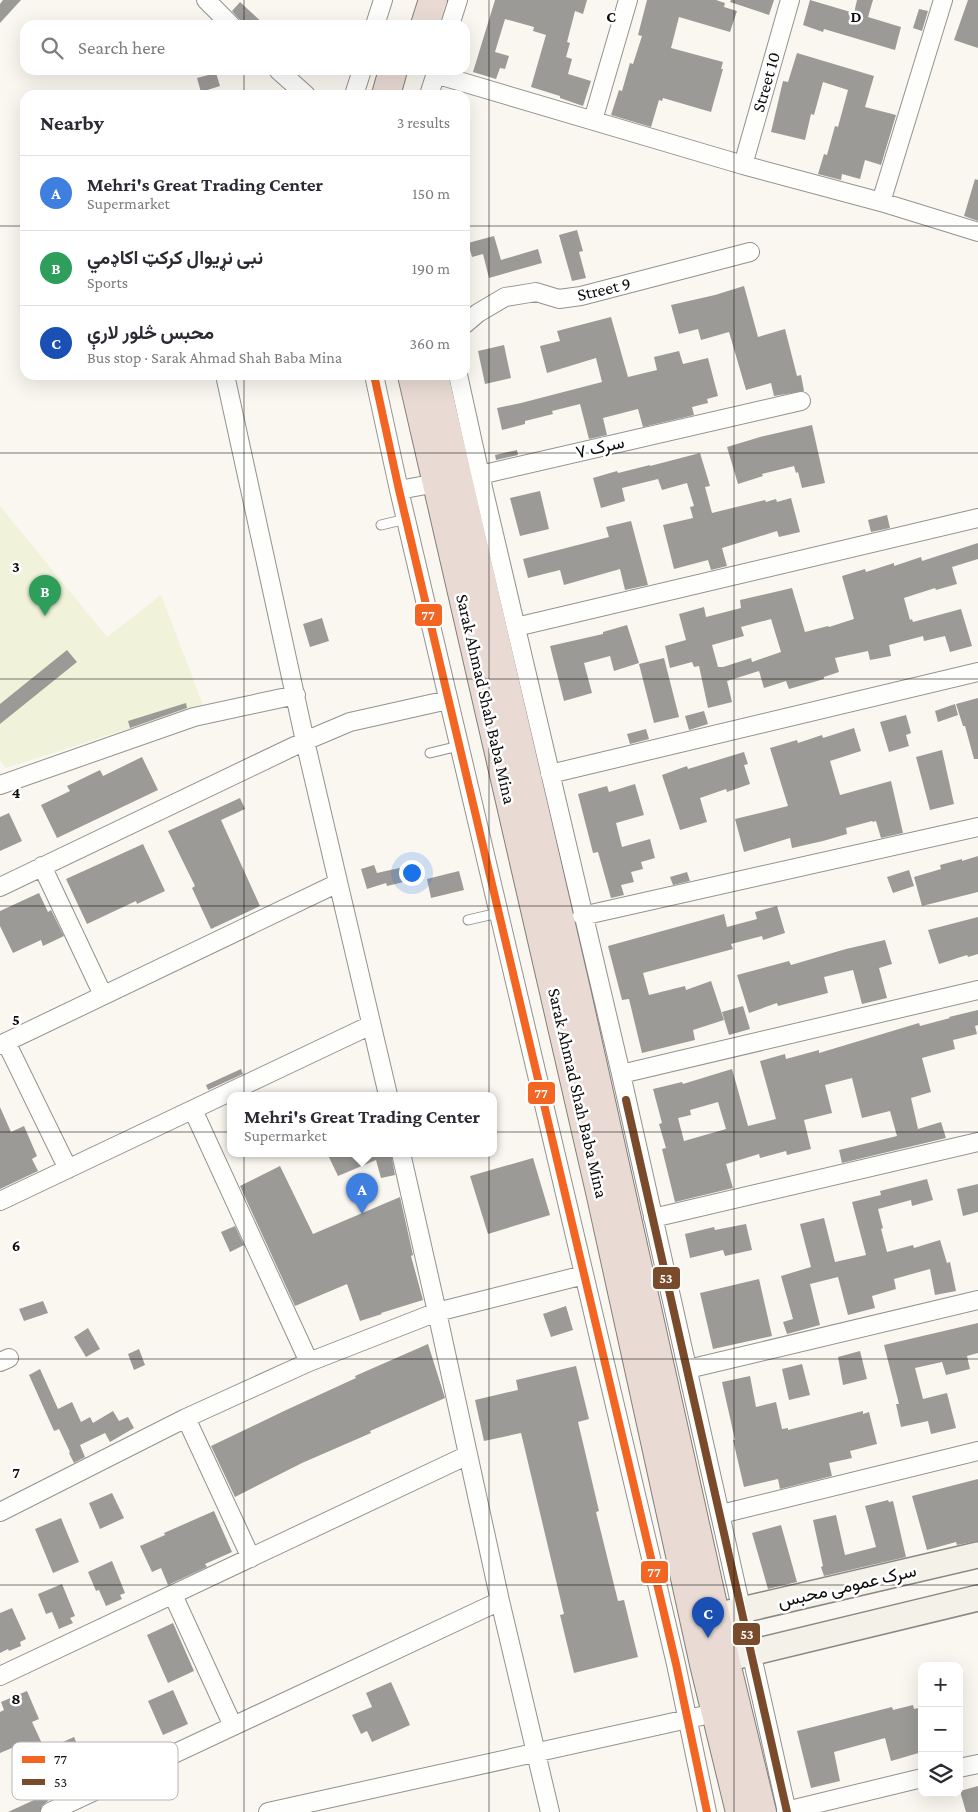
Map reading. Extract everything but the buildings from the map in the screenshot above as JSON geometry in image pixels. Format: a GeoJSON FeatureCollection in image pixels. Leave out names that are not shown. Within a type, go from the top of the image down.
{"type":"FeatureCollection","features":[{"type":"Feature","properties":{"kind":"highway"},"geometry":{"type":"LineString","coordinates":[[407,20],[413,0]]}},
{"type":"Feature","properties":{"kind":"highway"},"geometry":{"type":"LineString","coordinates":[[426,20],[433,0]]}},
{"type":"Feature","properties":{"kind":"highway"},"geometry":{"type":"LineString","coordinates":[[387,90],[392,75]]}},
{"type":"Feature","properties":{"kind":"highway"},"geometry":{"type":"LineString","coordinates":[[411,90],[424,75]]}},
{"type":"Feature","properties":{"kind":"highway","name":"Sarak Ahmad Shah Baba Mina"},"geometry":{"type":"LineString","coordinates":[[414,380],[458,480],[601,1196],[726,1710],[740,1812]]}},
{"type":"Feature","properties":{"kind":"highway"},"geometry":{"type":"LineString","coordinates":[[435,380],[573,975],[729,1614],[738,1657],[726,1710],[778,1812]]}},
{"type":"Feature","properties":{"kind":"street"},"geometry":{"type":"LineString","coordinates":[[206,0],[226,20]]}},
{"type":"Feature","properties":{"kind":"street"},"geometry":{"type":"LineString","coordinates":[[377,20],[383,0]]}},
{"type":"Feature","properties":{"kind":"street"},"geometry":{"type":"LineString","coordinates":[[452,20],[458,0]]}},
{"type":"Feature","properties":{"kind":"street"},"geometry":{"type":"LineString","coordinates":[[593,120],[628,0]]}},
{"type":"Feature","properties":{"kind":"street","name":"Street 10"},"geometry":{"type":"LineString","coordinates":[[743,164],[790,0]]}},
{"type":"Feature","properties":{"kind":"street"},"geometry":{"type":"LineString","coordinates":[[881,202],[943,0]]}},
{"type":"Feature","properties":{"kind":"street"},"geometry":{"type":"LineString","coordinates":[[284,75],[300,90]]}},
{"type":"Feature","properties":{"kind":"street"},"geometry":{"type":"LineString","coordinates":[[356,90],[360,75]]}},
{"type":"Feature","properties":{"kind":"street"},"geometry":{"type":"LineString","coordinates":[[428,75],[429,90]]}},
{"type":"Feature","properties":{"kind":"street"},"geometry":{"type":"LineString","coordinates":[[441,75],[743,164],[881,202],[978,232]]}},
{"type":"Feature","properties":{"kind":"street","name":"Street 9"},"geometry":{"type":"LineString","coordinates":[[470,320],[505,297],[536,292],[559,299],[581,296],[750,252]]}},
{"type":"Feature","properties":{"kind":"street"},"geometry":{"type":"LineString","coordinates":[[226,380],[305,741],[387,1092]]}},
{"type":"Feature","properties":{"kind":"street"},"geometry":{"type":"LineString","coordinates":[[375,380],[398,490],[673,1654],[707,1812]]}},
{"type":"Feature","properties":{"kind":"street"},"geometry":{"type":"LineString","coordinates":[[458,380],[458,480],[516,627],[582,916],[621,1074],[721,1514],[729,1614]]}},
{"type":"Feature","properties":{"kind":"street","name":"سرک ۷"},"geometry":{"type":"LineString","coordinates":[[398,490],[458,480],[801,401]]}},
{"type":"Feature","properties":{"kind":"street"},"geometry":{"type":"LineString","coordinates":[[516,627],[978,518]]}},
{"type":"Feature","properties":{"kind":"street"},"geometry":{"type":"LineString","coordinates":[[550,774],[978,672]]}},
{"type":"Feature","properties":{"kind":"street"},"geometry":{"type":"LineString","coordinates":[[0,785],[194,717],[296,695]]}},
{"type":"Feature","properties":{"kind":"street"},"geometry":{"type":"LineString","coordinates":[[0,887],[305,741],[350,722],[448,700]]}},
{"type":"Feature","properties":{"kind":"street"},"geometry":{"type":"LineString","coordinates":[[582,916],[978,827]]}},
{"type":"Feature","properties":{"kind":"street"},"geometry":{"type":"LineString","coordinates":[[42,866],[103,995]]}},
{"type":"Feature","properties":{"kind":"street"},"geometry":{"type":"LineString","coordinates":[[68,1170],[3,1043],[338,884]]}},
{"type":"Feature","properties":{"kind":"street"},"geometry":{"type":"LineString","coordinates":[[621,1074],[978,990]]}},
{"type":"Feature","properties":{"kind":"street"},"geometry":{"type":"LineString","coordinates":[[231,1092],[372,1025]]}},
{"type":"Feature","properties":{"kind":"street"},"geometry":{"type":"LineString","coordinates":[[0,1201],[227,1094]]}},
{"type":"Feature","properties":{"kind":"street"},"geometry":{"type":"LineString","coordinates":[[193,1110],[310,1362]]}},
{"type":"Feature","properties":{"kind":"street"},"geometry":{"type":"LineString","coordinates":[[653,1218],[978,1142]]}},
{"type":"Feature","properties":{"kind":"street"},"geometry":{"type":"LineString","coordinates":[[402,1157],[500,1602],[550,1812]]}},
{"type":"Feature","properties":{"kind":"street"},"geometry":{"type":"LineString","coordinates":[[0,1512],[186,1418],[310,1362],[437,1312],[584,1275]]}},
{"type":"Feature","properties":{"kind":"street"},"geometry":{"type":"LineString","coordinates":[[688,1369],[978,1300]]}},
{"type":"Feature","properties":{"kind":"street"},"geometry":{"type":"LineString","coordinates":[[186,1418],[251,1558]]}},
{"type":"Feature","properties":{"kind":"street"},"geometry":{"type":"LineString","coordinates":[[721,1514],[978,1451]]}},
{"type":"Feature","properties":{"kind":"street"},"geometry":{"type":"LineString","coordinates":[[0,1676],[468,1455]]}},
{"type":"Feature","properties":{"kind":"street","name":"سرک عمومی محبس"},"geometry":{"type":"LineString","coordinates":[[729,1614],[978,1555]]}},
{"type":"Feature","properties":{"kind":"street"},"geometry":{"type":"LineString","coordinates":[[173,1595],[234,1726]]}},
{"type":"Feature","properties":{"kind":"street"},"geometry":{"type":"LineString","coordinates":[[918,1779],[778,1812],[738,1657],[978,1598]]}},
{"type":"Feature","properties":{"kind":"street"},"geometry":{"type":"LineString","coordinates":[[178,1752],[500,1602]]}},
{"type":"Feature","properties":{"kind":"street"},"geometry":{"type":"LineString","coordinates":[[268,1812],[726,1710]]}},
{"type":"Feature","properties":{"kind":"street"},"geometry":{"type":"LineString","coordinates":[[963,1767],[978,1764]]}},
{"type":"Feature","properties":{"kind":"street"},"geometry":{"type":"LineString","coordinates":[[50,1812],[76,1800]]}},
{"type":"Feature","properties":{"kind":"lane"},"geometry":{"type":"LineString","coordinates":[[381,525],[406,520]]}},
{"type":"Feature","properties":{"kind":"lane"},"geometry":{"type":"LineString","coordinates":[[430,753],[459,746]]}},
{"type":"Feature","properties":{"kind":"lane"},"geometry":{"type":"LineString","coordinates":[[468,920],[498,913]]}},
{"type":"Feature","properties":{"kind":"green space"},"geometry":{"type":"Polygon","coordinates":[[[0,506],[107,637],[161,595],[203,705],[6,768],[0,760],[0,506]]]}},
{"type":"Feature","properties":{"kind":"transit line","name":"77"},"geometry":{"type":"LineString","coordinates":[[375,380],[399,490],[676,1664],[707,1812]]}},
{"type":"Feature","properties":{"kind":"transit line","name":"53"},"geometry":{"type":"LineString","coordinates":[[626,1100],[787,1812]]}},
{"type":"Feature","properties":{"kind":"place","name":"نبی نړیوال کرکټ اکاډمي"},"geometry":{"type":"Point","coordinates":[45,616]}},
{"type":"Feature","properties":{"kind":"place","name":"Mehri's Great Trading Center"},"geometry":{"type":"Point","coordinates":[362,1214]}},
{"type":"Feature","properties":{"kind":"place","name":"محبس څلور لارې"},"geometry":{"type":"Point","coordinates":[708,1638]}}]}
